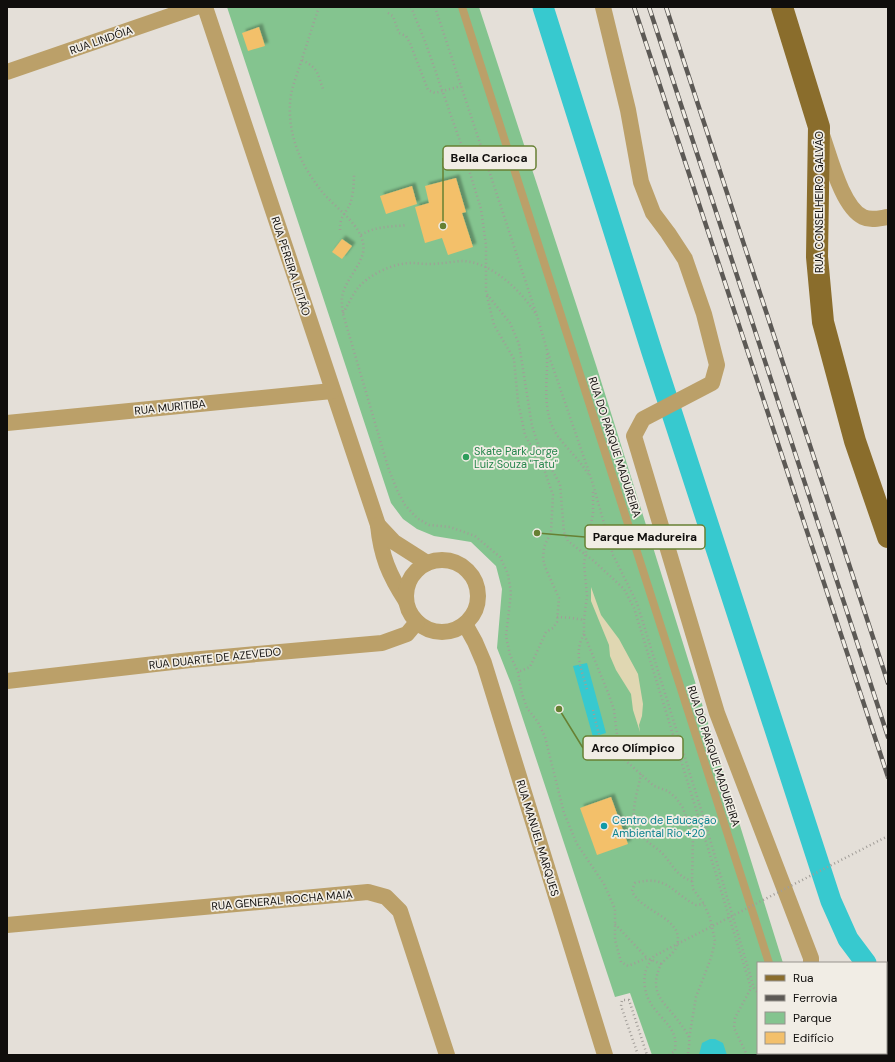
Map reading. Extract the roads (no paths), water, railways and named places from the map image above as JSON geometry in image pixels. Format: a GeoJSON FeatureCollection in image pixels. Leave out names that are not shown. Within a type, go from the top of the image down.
{"type":"FeatureCollection","features":[{"type":"Feature","properties":{"kind":"main road","name":"RUA CONSELHEIRO GALVÃO"},"geometry":{"type":"LineString","coordinates":[[782,7],[819,126],[817,257],[823,322],[855,441],[888,537]]}},
{"type":"Feature","properties":{"kind":"street","name":"RUA LINDÓIA"},"geometry":{"type":"LineString","coordinates":[[7,72],[196,7]]}},
{"type":"Feature","properties":{"kind":"street","name":"RUA PEREIRA LEITÃO"},"geometry":{"type":"LineString","coordinates":[[205,7],[378,525],[380,546],[387,569],[406,600]]}},
{"type":"Feature","properties":{"kind":"street"},"geometry":{"type":"LineString","coordinates":[[602,7],[628,110],[641,182],[653,213],[668,232],[685,259],[704,314],[717,365],[712,383],[642,419],[634,436],[717,713],[811,958],[811,962]]}},
{"type":"Feature","properties":{"kind":"street"},"geometry":{"type":"LineString","coordinates":[[819,126],[846,197],[854,210],[868,218],[888,217]]}},
{"type":"Feature","properties":{"kind":"street","name":"RUA MURITIBA"},"geometry":{"type":"LineString","coordinates":[[7,423],[332,391]]}},
{"type":"Feature","properties":{"kind":"street","name":"RUA PEREIRA LEITÃO"},"geometry":{"type":"LineString","coordinates":[[378,525],[394,542],[427,563]]}},
{"type":"Feature","properties":{"kind":"street"},"geometry":{"type":"LineString","coordinates":[[438,560],[449,560],[460,565],[469,572],[476,582],[478,593],[477,605],[473,616],[465,624],[456,629],[441,632],[426,628],[417,622],[410,612],[406,600],[406,589],[410,579],[417,570],[427,563],[438,560]]}},
{"type":"Feature","properties":{"kind":"street","name":"RUA DUARTE DE AZEVEDO"},"geometry":{"type":"LineString","coordinates":[[7,681],[190,660],[382,643],[407,634],[417,622]]}},
{"type":"Feature","properties":{"kind":"street","name":"RUA MANUEL MARQUES"},"geometry":{"type":"LineString","coordinates":[[465,624],[484,663],[605,1055]]}},
{"type":"Feature","properties":{"kind":"street","name":"RUA GENERAL ROCHA MAIA"},"geometry":{"type":"LineString","coordinates":[[7,926],[368,892],[386,897],[400,911],[447,1055]]}},
{"type":"Feature","properties":{"kind":"lane","name":"RUA DO PARQUE MADUREIRA"},"geometry":{"type":"LineString","coordinates":[[462,7],[769,962]]}},
{"type":"Feature","properties":{"kind":"water"},"geometry":{"type":"Polygon","coordinates":[[[587,663],[606,733],[593,737],[573,666],[587,663]]]}},
{"type":"Feature","properties":{"kind":"water"},"geometry":{"type":"Polygon","coordinates":[[[710,1039],[715,1039],[723,1043],[727,1055],[699,1055],[702,1043],[710,1039]]]}},
{"type":"Feature","properties":{"kind":"waterway"},"geometry":{"type":"LineString","coordinates":[[543,7],[652,352],[831,901],[848,939],[865,962]]}},
{"type":"Feature","properties":{"kind":"railway"},"geometry":{"type":"LineString","coordinates":[[634,7],[888,777]]}},
{"type":"Feature","properties":{"kind":"railway"},"geometry":{"type":"LineString","coordinates":[[649,7],[888,737]]}},
{"type":"Feature","properties":{"kind":"railway"},"geometry":{"type":"LineString","coordinates":[[666,7],[888,683]]}},
{"type":"Feature","properties":{"kind":"place","name":"Bella Carioca"},"geometry":{"type":"Point","coordinates":[443,226]}},
{"type":"Feature","properties":{"kind":"place","name":"Skate Park Jorge Luiz Souza \"Tatu\""},"geometry":{"type":"Point","coordinates":[466,457]}},
{"type":"Feature","properties":{"kind":"place","name":"Parque Madureira"},"geometry":{"type":"Point","coordinates":[537,533]}},
{"type":"Feature","properties":{"kind":"place","name":"Arco Olímpico"},"geometry":{"type":"Point","coordinates":[559,709]}},
{"type":"Feature","properties":{"kind":"place","name":"Centro de Educação Ambiental Rio +20"},"geometry":{"type":"Point","coordinates":[604,826]}}]}
